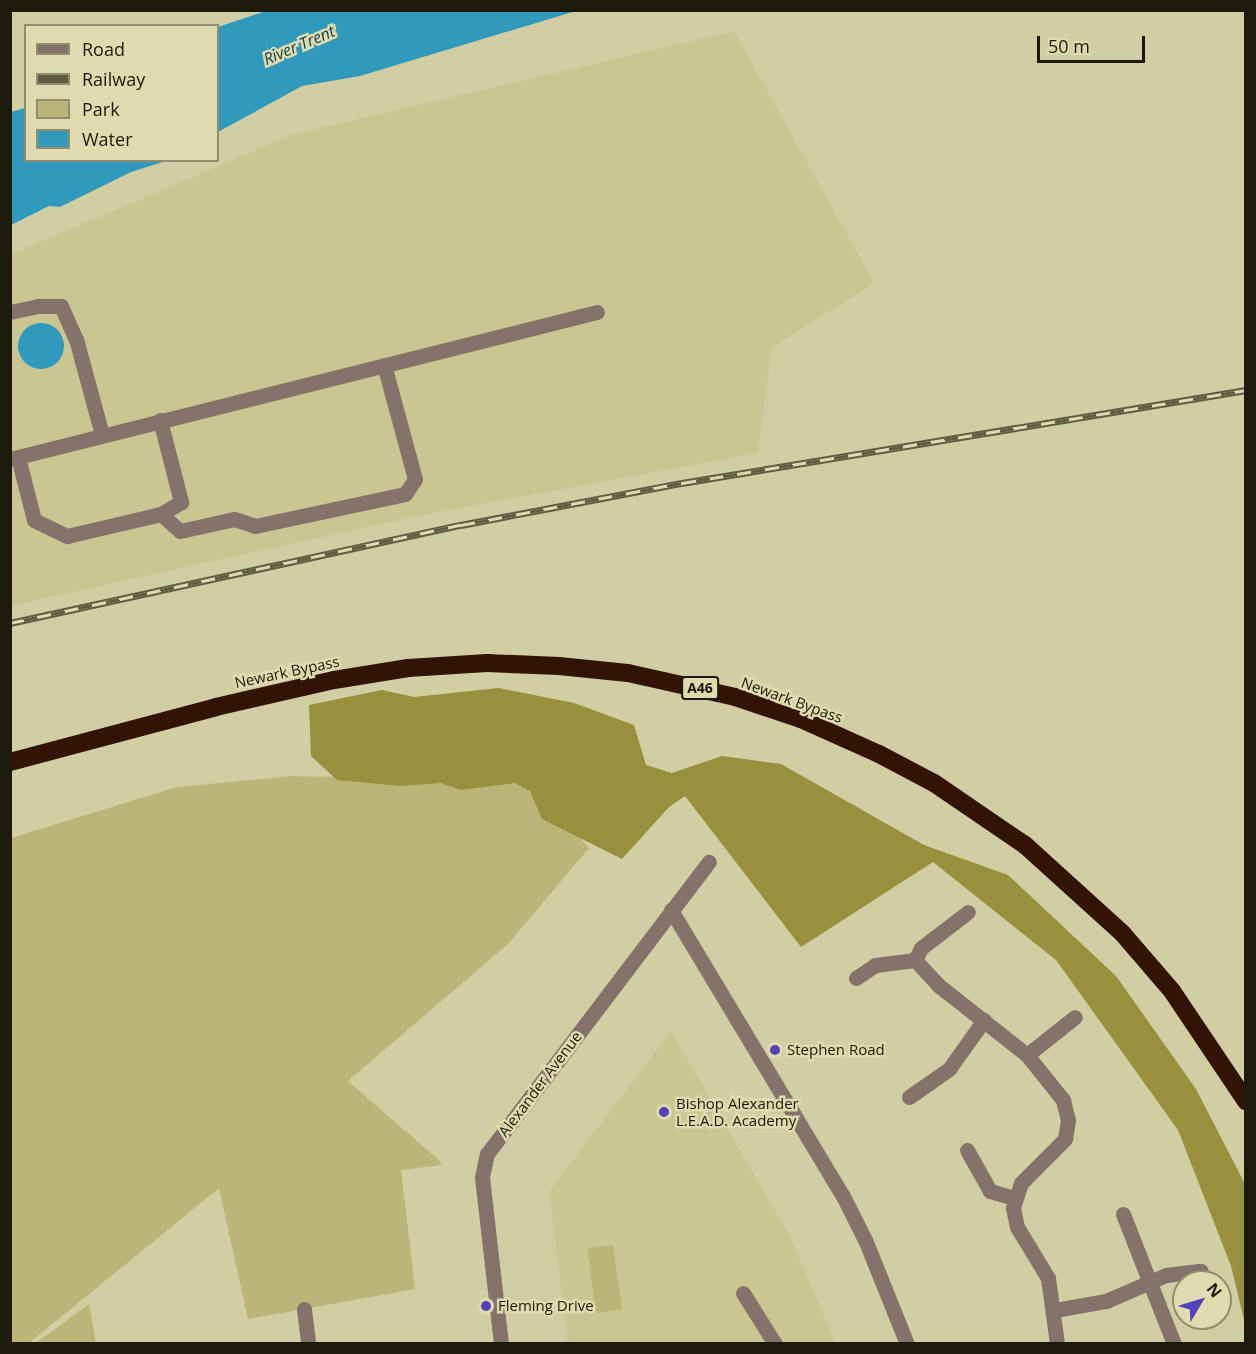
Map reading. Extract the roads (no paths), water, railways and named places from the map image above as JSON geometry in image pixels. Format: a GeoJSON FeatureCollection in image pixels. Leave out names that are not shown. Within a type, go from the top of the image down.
{"type":"FeatureCollection","features":[{"type":"Feature","properties":{"kind":"highway","name":"Newark Bypass"},"geometry":{"type":"LineString","coordinates":[[10,762],[216,706],[334,680],[408,668],[487,663],[559,666],[639,675],[735,697],[801,719],[879,754],[943,789],[1025,845],[1123,934],[1165,983],[1245,1101]]}},
{"type":"Feature","properties":{"kind":"street"},"geometry":{"type":"LineString","coordinates":[[10,312],[38,306],[61,306],[76,339],[102,435]]}},
{"type":"Feature","properties":{"kind":"street"},"geometry":{"type":"LineString","coordinates":[[160,420],[181,502],[161,514],[68,536],[34,520],[14,458],[160,420],[597,312]]}},
{"type":"Feature","properties":{"kind":"street"},"geometry":{"type":"LineString","coordinates":[[161,514],[180,531],[234,519],[255,526],[405,494],[415,479],[384,365]]}},
{"type":"Feature","properties":{"kind":"street","name":"Alexander Avenue"},"geometry":{"type":"LineString","coordinates":[[501,1344],[483,1165],[495,1143],[709,862]]}},
{"type":"Feature","properties":{"kind":"street"},"geometry":{"type":"LineString","coordinates":[[671,910],[838,1187],[866,1242],[907,1344]]}},
{"type":"Feature","properties":{"kind":"street"},"geometry":{"type":"LineString","coordinates":[[915,960],[921,948],[968,912]]}},
{"type":"Feature","properties":{"kind":"street"},"geometry":{"type":"LineString","coordinates":[[856,978],[874,965],[915,960]]}},
{"type":"Feature","properties":{"kind":"street"},"geometry":{"type":"LineString","coordinates":[[915,960],[938,985],[1027,1055],[1063,1100],[1067,1132],[1061,1146],[1022,1183],[1015,1198],[1017,1227],[1043,1264],[1055,1310],[1057,1344]]}},
{"type":"Feature","properties":{"kind":"street"},"geometry":{"type":"LineString","coordinates":[[1027,1055],[1075,1017]]}},
{"type":"Feature","properties":{"kind":"street"},"geometry":{"type":"LineString","coordinates":[[909,1097],[949,1069],[984,1020]]}},
{"type":"Feature","properties":{"kind":"street"},"geometry":{"type":"LineString","coordinates":[[967,1150],[990,1191],[1015,1198]]}},
{"type":"Feature","properties":{"kind":"street"},"geometry":{"type":"LineString","coordinates":[[1123,1214],[1174,1344]]}},
{"type":"Feature","properties":{"kind":"street"},"geometry":{"type":"LineString","coordinates":[[1055,1310],[1106,1301],[1172,1274]]}},
{"type":"Feature","properties":{"kind":"street"},"geometry":{"type":"LineString","coordinates":[[743,1293],[775,1344]]}},
{"type":"Feature","properties":{"kind":"street"},"geometry":{"type":"LineString","coordinates":[[303,1309],[308,1344]]}},
{"type":"Feature","properties":{"kind":"water","name":"River Trent"},"geometry":{"type":"Polygon","coordinates":[[[266,10],[576,11],[360,76],[302,86],[219,131],[219,27],[266,10]]]}},
{"type":"Feature","properties":{"kind":"water"},"geometry":{"type":"Polygon","coordinates":[[[24,108],[24,162],[163,162],[131,172],[60,207],[49,206],[11,225],[11,112],[24,108]]]}},
{"type":"Feature","properties":{"kind":"water"},"geometry":{"type":"Polygon","coordinates":[[[41,323],[57,330],[64,346],[57,362],[41,369],[25,362],[18,346],[25,330],[41,323]]]}},
{"type":"Feature","properties":{"kind":"railway"},"geometry":{"type":"LineString","coordinates":[[10,623],[461,525],[682,483],[1246,390]]}},
{"type":"Feature","properties":{"kind":"place","name":"Stephen Road"},"geometry":{"type":"Point","coordinates":[775,1050]}},
{"type":"Feature","properties":{"kind":"place","name":"Bishop Alexander L.E.A.D. Academy"},"geometry":{"type":"Point","coordinates":[664,1112]}},
{"type":"Feature","properties":{"kind":"place","name":"Fleming Drive"},"geometry":{"type":"Point","coordinates":[486,1306]}}]}
